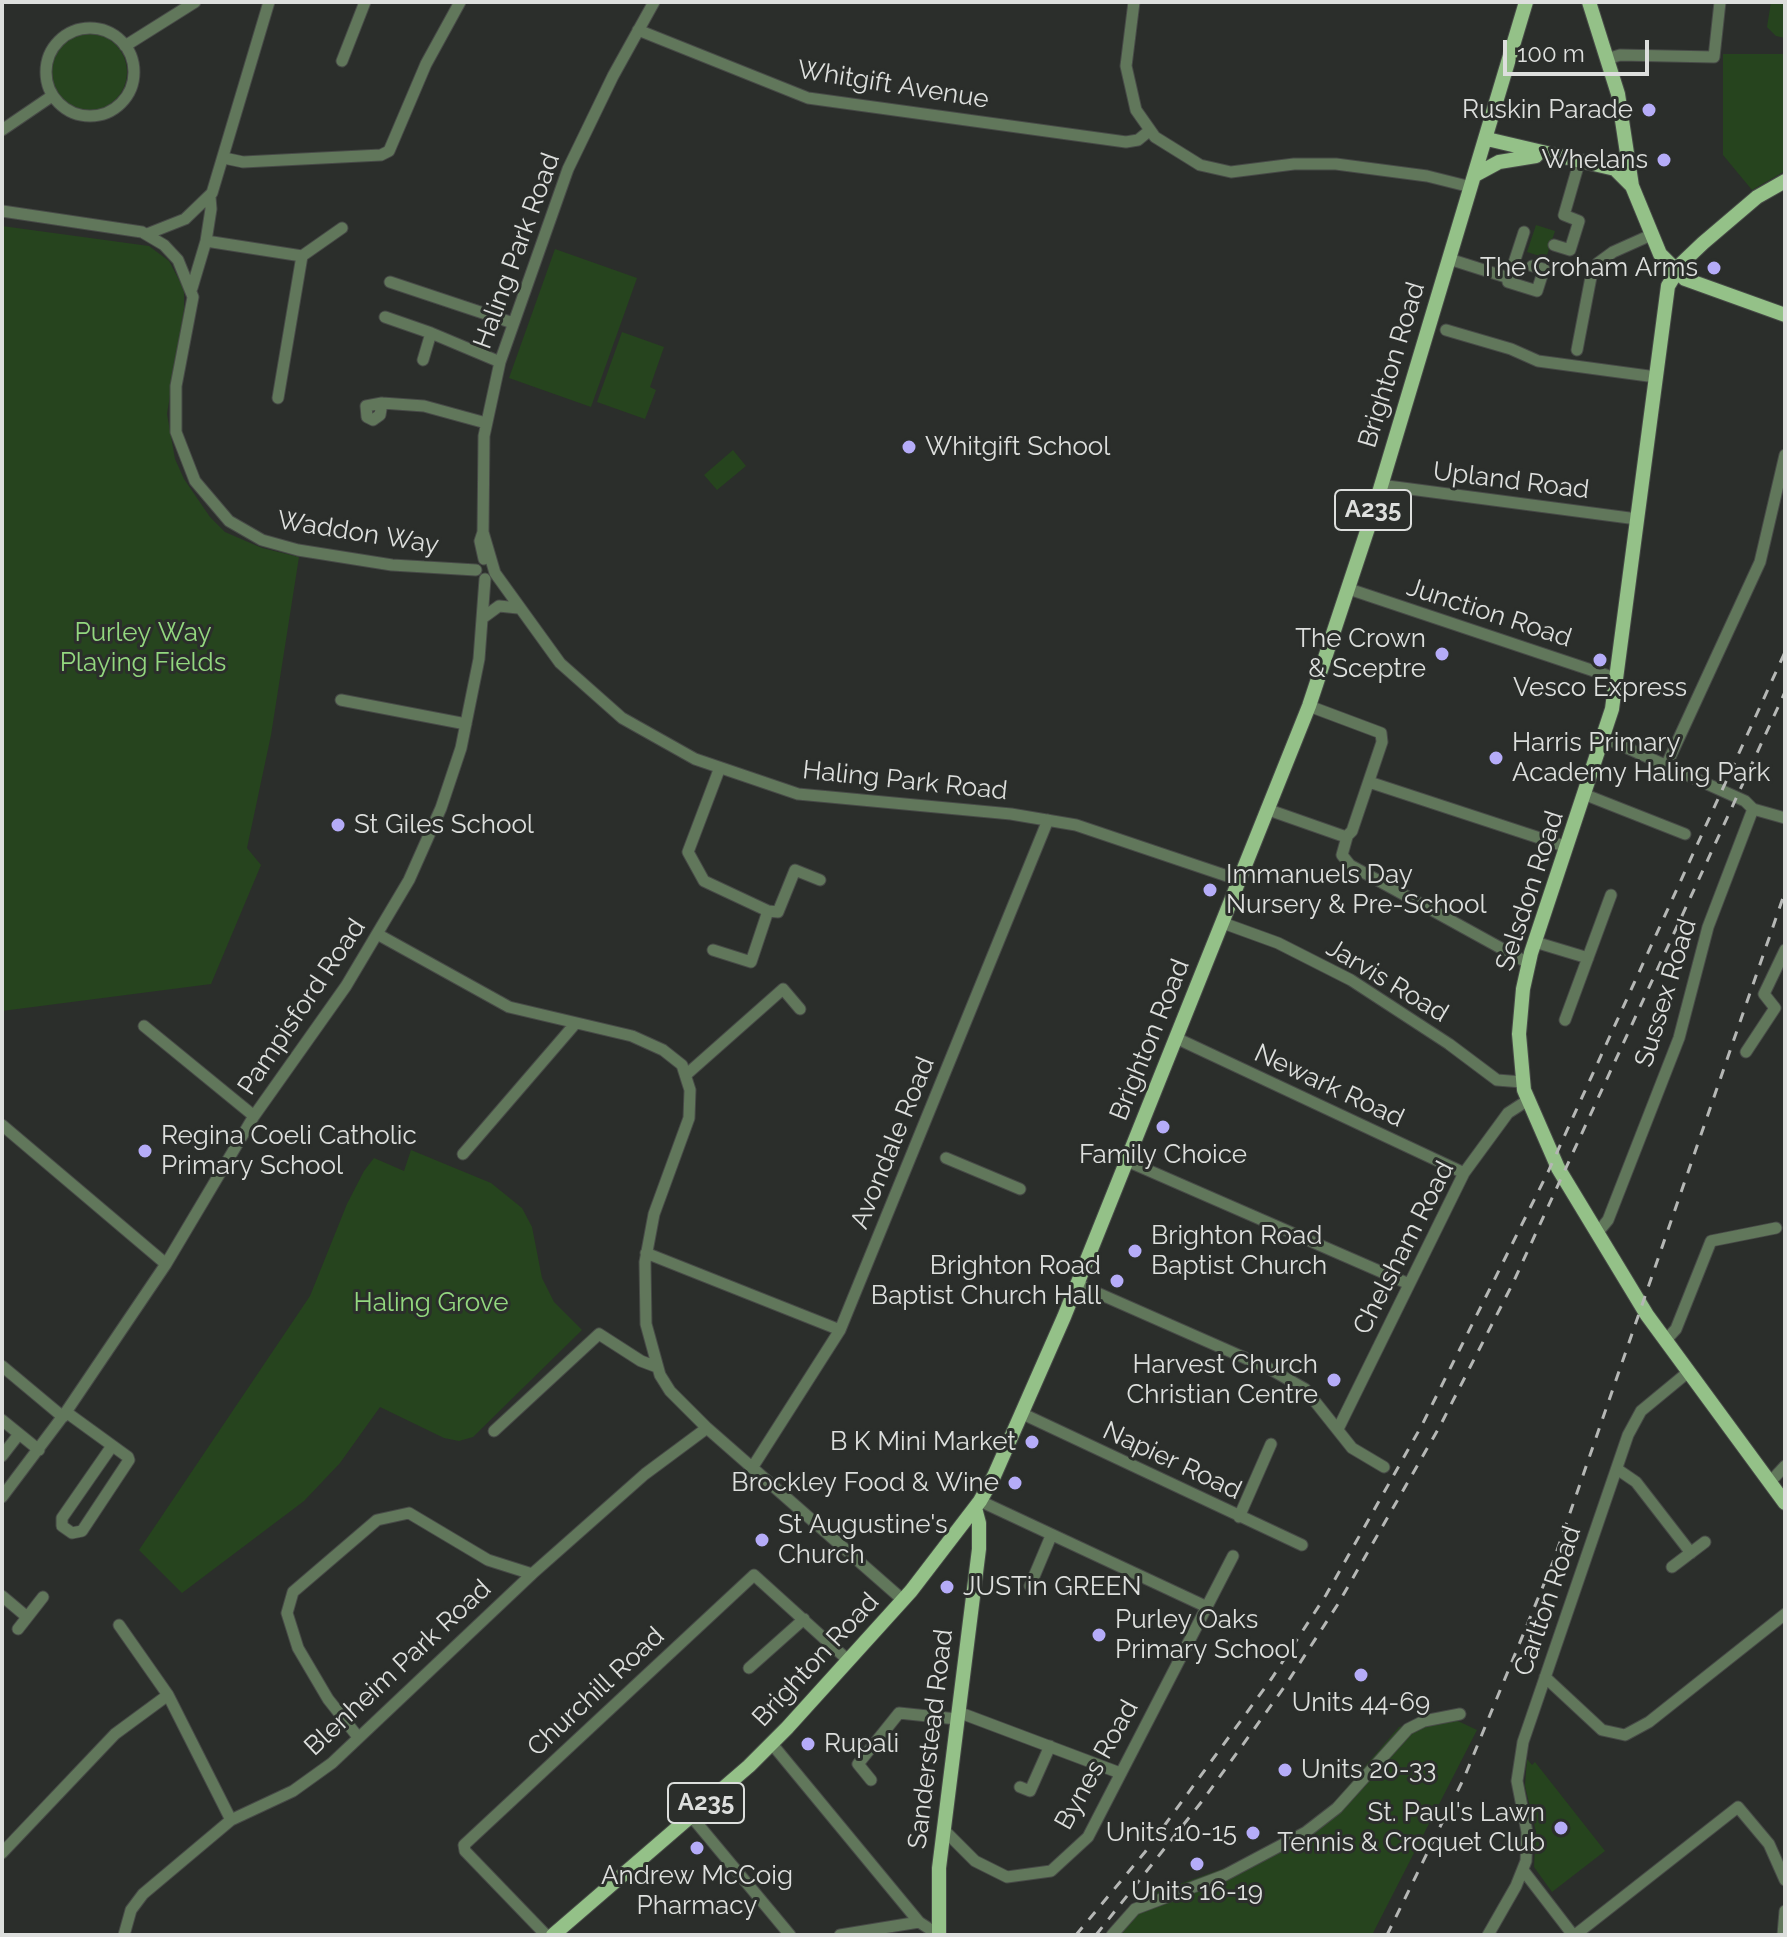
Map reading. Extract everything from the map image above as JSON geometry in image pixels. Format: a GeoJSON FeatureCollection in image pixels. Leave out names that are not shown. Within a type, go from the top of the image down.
{"type":"FeatureCollection","features":[{"type":"Feature","properties":{"kind":"main road"},"geometry":{"type":"LineString","coordinates":[[1589,2],[1617,87],[1632,186],[1651,235],[1675,272],[1708,288],[1785,315]]}},
{"type":"Feature","properties":{"kind":"main road","name":"Brighton Road"},"geometry":{"type":"LineString","coordinates":[[553,1935],[772,1744],[903,1600],[978,1505],[1023,1414],[1077,1284],[1309,706],[1349,589],[1487,139],[1525,3]]}},
{"type":"Feature","properties":{"kind":"main road"},"geometry":{"type":"LineString","coordinates":[[1619,171],[1623,129]]}},
{"type":"Feature","properties":{"kind":"main road"},"geometry":{"type":"LineString","coordinates":[[1487,139],[1619,171],[1632,186]]}},
{"type":"Feature","properties":{"kind":"main road"},"geometry":{"type":"LineString","coordinates":[[1473,181],[1504,160],[1552,157]]}},
{"type":"Feature","properties":{"kind":"main road"},"geometry":{"type":"LineString","coordinates":[[1675,272],[1747,205],[1785,181]]}},
{"type":"Feature","properties":{"kind":"main road","name":"Selsdon Road"},"geometry":{"type":"LineString","coordinates":[[1675,272],[1667,290],[1605,738],[1528,963],[1520,1021],[1522,1082],[1549,1152],[1665,1341],[1785,1503]]}},
{"type":"Feature","properties":{"kind":"main road","name":"Sanderstead Road"},"geometry":{"type":"LineString","coordinates":[[939,1935],[939,1868],[979,1549],[978,1505]]}},
{"type":"Feature","properties":{"kind":"main road"},"geometry":{"type":"LineString","coordinates":[[960,1527],[979,1549]]}},
{"type":"Feature","properties":{"kind":"street"},"geometry":{"type":"LineString","coordinates":[[125,46],[195,2]]}},
{"type":"Feature","properties":{"kind":"street","name":"Waddon Way"},"geometry":{"type":"LineString","coordinates":[[269,2],[210,197],[206,241],[192,288],[191,312],[175,397],[176,432],[190,472],[218,512],[246,533],[280,546],[369,562],[487,568]]}},
{"type":"Feature","properties":{"kind":"street"},"geometry":{"type":"LineString","coordinates":[[342,61],[365,2]]}},
{"type":"Feature","properties":{"kind":"street"},"geometry":{"type":"LineString","coordinates":[[224,158],[243,162],[381,155],[389,151],[426,64],[460,2]]}},
{"type":"Feature","properties":{"kind":"street"},"geometry":{"type":"LineString","coordinates":[[1134,2],[1127,56],[1128,83],[1139,116],[1149,131],[1173,150],[1217,171],[1294,164],[1336,164],[1473,181]]}},
{"type":"Feature","properties":{"kind":"street"},"geometry":{"type":"LineString","coordinates":[[1607,59],[1620,55],[1714,57],[1720,2]]}},
{"type":"Feature","properties":{"kind":"street","name":"Haling Park Road"},"geometry":{"type":"LineString","coordinates":[[651,3],[568,169],[500,362],[486,423],[482,476],[483,532],[480,541],[487,568],[560,663],[597,699],[656,740],[719,770],[798,794],[1048,820],[1088,828],[1239,880]]}},
{"type":"Feature","properties":{"kind":"street"},"geometry":{"type":"LineString","coordinates":[[101,29],[125,46],[134,72],[125,99],[115,109],[102,115],[74,114],[52,96],[45,67],[49,53],[71,32],[101,29]]}},
{"type":"Feature","properties":{"kind":"street","name":"Whitgift Avenue"},"geometry":{"type":"LineString","coordinates":[[638,30],[808,98],[1126,142],[1138,140],[1149,131]]}},
{"type":"Feature","properties":{"kind":"street"},"geometry":{"type":"LineString","coordinates":[[2,130],[52,96]]}},
{"type":"Feature","properties":{"kind":"street"},"geometry":{"type":"LineString","coordinates":[[1554,245],[1570,250],[1579,221],[1564,215],[1579,163]]}},
{"type":"Feature","properties":{"kind":"street"},"geometry":{"type":"LineString","coordinates":[[147,234],[179,222],[210,197]]}},
{"type":"Feature","properties":{"kind":"street"},"geometry":{"type":"LineString","coordinates":[[2,211],[147,234],[174,255],[192,288]]}},
{"type":"Feature","properties":{"kind":"street"},"geometry":{"type":"LineString","coordinates":[[206,241],[302,256],[342,228]]}},
{"type":"Feature","properties":{"kind":"street"},"geometry":{"type":"LineString","coordinates":[[1524,232],[1508,282],[1537,291],[1544,269],[1532,266]]}},
{"type":"Feature","properties":{"kind":"street"},"geometry":{"type":"LineString","coordinates":[[1577,350],[1591,277],[1598,263],[1613,252],[1651,235]]}},
{"type":"Feature","properties":{"kind":"street"},"geometry":{"type":"LineString","coordinates":[[278,398],[302,256]]}},
{"type":"Feature","properties":{"kind":"street"},"geometry":{"type":"LineString","coordinates":[[1449,259],[1509,278]]}},
{"type":"Feature","properties":{"kind":"street"},"geometry":{"type":"LineString","coordinates":[[390,282],[513,323]]}},
{"type":"Feature","properties":{"kind":"street"},"geometry":{"type":"LineString","coordinates":[[385,317],[500,362]]}},
{"type":"Feature","properties":{"kind":"street"},"geometry":{"type":"LineString","coordinates":[[1446,330],[1511,349],[1538,361],[1656,377]]}},
{"type":"Feature","properties":{"kind":"street"},"geometry":{"type":"LineString","coordinates":[[423,360],[431,333]]}},
{"type":"Feature","properties":{"kind":"street"},"geometry":{"type":"LineString","coordinates":[[382,403],[417,405],[486,423]]}},
{"type":"Feature","properties":{"kind":"street"},"geometry":{"type":"LineString","coordinates":[[1666,766],[1760,562],[1785,455]]}},
{"type":"Feature","properties":{"kind":"street","name":"Upland Road"},"geometry":{"type":"LineString","coordinates":[[1380,485],[1637,519]]}},
{"type":"Feature","properties":{"kind":"street","name":"Pampisford Road"},"geometry":{"type":"LineString","coordinates":[[2,1497],[39,1450],[166,1264],[254,1116],[379,935],[429,838],[454,772],[466,724],[484,617],[487,568]]}},
{"type":"Feature","properties":{"kind":"street","name":"Junction Road"},"geometry":{"type":"LineString","coordinates":[[1349,589],[1615,678]]}},
{"type":"Feature","properties":{"kind":"street"},"geometry":{"type":"LineString","coordinates":[[484,617],[499,606],[518,608]]}},
{"type":"Feature","properties":{"kind":"street"},"geometry":{"type":"LineString","coordinates":[[341,700],[466,724]]}},
{"type":"Feature","properties":{"kind":"street"},"geometry":{"type":"LineString","coordinates":[[1309,706],[1381,733],[1382,742],[1342,855],[1350,865],[1528,963]]}},
{"type":"Feature","properties":{"kind":"street"},"geometry":{"type":"LineString","coordinates":[[1605,738],[1745,801],[1753,809],[1785,818]]}},
{"type":"Feature","properties":{"kind":"street"},"geometry":{"type":"LineString","coordinates":[[719,770],[688,852],[704,881],[768,911],[778,912],[795,870],[820,880]]}},
{"type":"Feature","properties":{"kind":"street"},"geometry":{"type":"LineString","coordinates":[[1369,782],[1567,847]]}},
{"type":"Feature","properties":{"kind":"street"},"geometry":{"type":"LineString","coordinates":[[1586,795],[1685,834]]}},
{"type":"Feature","properties":{"kind":"street","name":"Sussex Road"},"geometry":{"type":"LineString","coordinates":[[1598,1232],[1608,1220],[1679,1038],[1708,927],[1753,809]]}},
{"type":"Feature","properties":{"kind":"street"},"geometry":{"type":"LineString","coordinates":[[1269,810],[1347,837]]}},
{"type":"Feature","properties":{"kind":"street","name":"Avondale Road"},"geometry":{"type":"LineString","coordinates":[[752,1468],[840,1330],[1048,820]]}},
{"type":"Feature","properties":{"kind":"street"},"geometry":{"type":"LineString","coordinates":[[1565,1020],[1611,895]]}},
{"type":"Feature","properties":{"kind":"street"},"geometry":{"type":"LineString","coordinates":[[713,950],[751,962],[768,911]]}},
{"type":"Feature","properties":{"kind":"street","name":"Jarvis Road"},"geometry":{"type":"LineString","coordinates":[[1223,923],[1278,943],[1351,980],[1449,1044],[1497,1080],[1522,1082]]}},
{"type":"Feature","properties":{"kind":"street"},"geometry":{"type":"LineString","coordinates":[[379,935],[500,1003],[538,1017],[623,1033],[653,1044],[678,1060],[687,1074],[691,1098],[689,1118],[657,1206],[646,1253],[646,1324],[657,1367],[666,1386],[707,1428],[903,1600]]}},
{"type":"Feature","properties":{"kind":"street"},"geometry":{"type":"LineString","coordinates":[[1535,942],[1588,958]]}},
{"type":"Feature","properties":{"kind":"street"},"geometry":{"type":"LineString","coordinates":[[1746,1052],[1775,1008],[1764,994],[1785,950]]}},
{"type":"Feature","properties":{"kind":"street"},"geometry":{"type":"LineString","coordinates":[[687,1074],[783,989],[800,1009]]}},
{"type":"Feature","properties":{"kind":"street"},"geometry":{"type":"LineString","coordinates":[[463,1154],[575,1024]]}},
{"type":"Feature","properties":{"kind":"street"},"geometry":{"type":"LineString","coordinates":[[144,1026],[254,1116]]}},
{"type":"Feature","properties":{"kind":"street","name":"Newark Road"},"geometry":{"type":"LineString","coordinates":[[1176,1038],[1464,1173]]}},
{"type":"Feature","properties":{"kind":"street","name":"Chelsham Road"},"geometry":{"type":"LineString","coordinates":[[1338,1429],[1464,1173],[1508,1113],[1528,1100]]}},
{"type":"Feature","properties":{"kind":"street"},"geometry":{"type":"LineString","coordinates":[[2,1125],[166,1264]]}},
{"type":"Feature","properties":{"kind":"street"},"geometry":{"type":"LineString","coordinates":[[946,1158],[1020,1189]]}},
{"type":"Feature","properties":{"kind":"street"},"geometry":{"type":"LineString","coordinates":[[1127,1161],[1409,1284]]}},
{"type":"Feature","properties":{"kind":"street"},"geometry":{"type":"LineString","coordinates":[[1665,1341],[1676,1329],[1711,1241],[1776,1228]]}},
{"type":"Feature","properties":{"kind":"street"},"geometry":{"type":"LineString","coordinates":[[646,1253],[840,1330]]}},
{"type":"Feature","properties":{"kind":"street"},"geometry":{"type":"LineString","coordinates":[[1077,1284],[1270,1369],[1305,1389],[1352,1448],[1384,1467]]}},
{"type":"Feature","properties":{"kind":"street"},"geometry":{"type":"LineString","coordinates":[[494,1431],[599,1334],[635,1358],[657,1367]]}},
{"type":"Feature","properties":{"kind":"street"},"geometry":{"type":"LineString","coordinates":[[2,1366],[64,1414],[112,1446],[128,1457],[128,1467],[82,1531],[76,1534],[67,1530],[61,1524],[62,1518],[112,1446]]}},
{"type":"Feature","properties":{"kind":"street","name":"Carlton Road"},"geometry":{"type":"LineString","coordinates":[[1523,1870],[1528,1837],[1517,1768],[1545,1677],[1637,1416],[1687,1373]]}},
{"type":"Feature","properties":{"kind":"street","name":"Napier Road"},"geometry":{"type":"LineString","coordinates":[[1023,1414],[1302,1545]]}},
{"type":"Feature","properties":{"kind":"street"},"geometry":{"type":"LineString","coordinates":[[2,1420],[39,1450]]}},
{"type":"Feature","properties":{"kind":"street","name":"Blenheim Park Road"},"geometry":{"type":"LineString","coordinates":[[124,1935],[131,1910],[143,1894],[231,1820],[293,1791],[332,1763],[532,1574],[645,1474],[707,1428]]}},
{"type":"Feature","properties":{"kind":"street"},"geometry":{"type":"LineString","coordinates":[[2,1456],[19,1434]]}},
{"type":"Feature","properties":{"kind":"street"},"geometry":{"type":"LineString","coordinates":[[1239,1517],[1271,1444]]}},
{"type":"Feature","properties":{"kind":"street"},"geometry":{"type":"LineString","coordinates":[[1770,1482],[1785,1466]]}},
{"type":"Feature","properties":{"kind":"street"},"geometry":{"type":"LineString","coordinates":[[1617,1469],[1636,1482],[1691,1553]]}},
{"type":"Feature","properties":{"kind":"street"},"geometry":{"type":"LineString","coordinates":[[978,1505],[1207,1607]]}},
{"type":"Feature","properties":{"kind":"street"},"geometry":{"type":"LineString","coordinates":[[358,1737],[328,1699],[298,1648],[287,1613],[293,1592],[377,1520],[409,1513],[488,1560],[532,1574]]}},
{"type":"Feature","properties":{"kind":"street"},"geometry":{"type":"LineString","coordinates":[[1030,1586],[1051,1536]]}},
{"type":"Feature","properties":{"kind":"street"},"geometry":{"type":"LineString","coordinates":[[1672,1567],[1705,1542]]}},
{"type":"Feature","properties":{"kind":"street","name":"Bynes Road"},"geometry":{"type":"LineString","coordinates":[[944,1830],[975,1861],[1007,1877],[1051,1871],[1088,1837],[1233,1556]]}},
{"type":"Feature","properties":{"kind":"street","name":"Churchill Road"},"geometry":{"type":"LineString","coordinates":[[546,1935],[465,1851],[464,1845],[754,1575],[849,1661]]}},
{"type":"Feature","properties":{"kind":"street"},"geometry":{"type":"LineString","coordinates":[[2,1596],[27,1617]]}},
{"type":"Feature","properties":{"kind":"street"},"geometry":{"type":"LineString","coordinates":[[18,1629],[43,1597]]}},
{"type":"Feature","properties":{"kind":"street"},"geometry":{"type":"LineString","coordinates":[[1545,1677],[1602,1730],[1625,1735],[1649,1722],[1785,1614]]}},
{"type":"Feature","properties":{"kind":"street"},"geometry":{"type":"LineString","coordinates":[[749,1668],[804,1619]]}},
{"type":"Feature","properties":{"kind":"street"},"geometry":{"type":"LineString","coordinates":[[119,1625],[168,1695],[231,1820]]}},
{"type":"Feature","properties":{"kind":"street"},"geometry":{"type":"LineString","coordinates":[[2,1853],[115,1734],[168,1695]]}},
{"type":"Feature","properties":{"kind":"street"},"geometry":{"type":"LineString","coordinates":[[871,1780],[858,1764],[899,1713],[957,1716],[1120,1773]]}},
{"type":"Feature","properties":{"kind":"street"},"geometry":{"type":"LineString","coordinates":[[1112,1935],[1135,1909],[1225,1875],[1306,1832],[1337,1808],[1408,1729],[1424,1721],[1460,1714]]}},
{"type":"Feature","properties":{"kind":"street"},"geometry":{"type":"LineString","coordinates":[[772,1744],[919,1922],[939,1935]]}},
{"type":"Feature","properties":{"kind":"street"},"geometry":{"type":"LineString","coordinates":[[1020,1787],[1030,1791],[1050,1746]]}},
{"type":"Feature","properties":{"kind":"street"},"geometry":{"type":"LineString","coordinates":[[1488,1935],[1523,1870],[1574,1935],[1738,1807],[1769,1844],[1785,1880]]}},
{"type":"Feature","properties":{"kind":"street"},"geometry":{"type":"LineString","coordinates":[[691,1816],[790,1935]]}},
{"type":"Feature","properties":{"kind":"street"},"geometry":{"type":"LineString","coordinates":[[1783,1935],[1785,1911]]}},
{"type":"Feature","properties":{"kind":"street"},"geometry":{"type":"LineString","coordinates":[[840,1935],[919,1922]]}},
{"type":"Feature","properties":{"kind":"green space"},"geometry":{"type":"Polygon","coordinates":[[[1771,2],[1785,2],[1785,38],[1776,36],[1767,27],[1771,2]]]}},
{"type":"Feature","properties":{"kind":"green space"},"geometry":{"type":"Polygon","coordinates":[[[80,33],[96,33],[110,39],[121,50],[127,72],[121,94],[110,105],[96,111],[80,111],[66,105],[55,94],[49,80],[49,64],[55,50],[66,39],[80,33]]]}},
{"type":"Feature","properties":{"kind":"green space"},"geometry":{"type":"Polygon","coordinates":[[[1723,54],[1785,54],[1785,171],[1752,190],[1723,155],[1723,54]]]}},
{"type":"Feature","properties":{"kind":"green space"},"geometry":{"type":"Polygon","coordinates":[[[1536,225],[1555,231],[1546,258],[1527,252],[1536,225]]]}},
{"type":"Feature","properties":{"kind":"green space","name":"Purley Way Playing Fields"},"geometry":{"type":"Polygon","coordinates":[[[2,226],[149,246],[169,261],[184,289],[184,309],[167,414],[175,459],[184,479],[210,517],[225,532],[262,548],[299,557],[271,735],[247,848],[261,865],[211,984],[2,1011],[2,226]]]}},
{"type":"Feature","properties":{"kind":"green space"},"geometry":{"type":"Polygon","coordinates":[[[555,249],[637,278],[591,407],[509,378],[555,249]]]}},
{"type":"Feature","properties":{"kind":"green space"},"geometry":{"type":"Polygon","coordinates":[[[622,332],[664,347],[650,387],[656,390],[645,419],[597,402],[622,332]]]}},
{"type":"Feature","properties":{"kind":"green space"},"geometry":{"type":"Polygon","coordinates":[[[733,450],[746,466],[717,490],[704,475],[733,450]]]}},
{"type":"Feature","properties":{"kind":"green space","name":"Haling Grove"},"geometry":{"type":"Polygon","coordinates":[[[411,1150],[491,1183],[522,1208],[532,1227],[542,1278],[554,1302],[582,1330],[473,1437],[459,1441],[444,1438],[380,1407],[340,1463],[304,1501],[182,1593],[139,1550],[310,1296],[347,1204],[364,1171],[374,1158],[404,1171],[411,1150]]]}},
{"type":"Feature","properties":{"kind":"green space"},"geometry":{"type":"Polygon","coordinates":[[[1443,1714],[1477,1730],[1372,1935],[1108,1935],[1138,1899],[1241,1862],[1322,1816],[1399,1727],[1443,1714]]]}},
{"type":"Feature","properties":{"kind":"green space","name":"St. Paul's Lawn Tennis & Croquet Club"},"geometry":{"type":"Polygon","coordinates":[[[1527,1759],[1532,1765],[1535,1762],[1605,1851],[1552,1892],[1534,1867],[1536,1832],[1525,1786],[1527,1759]]]}},
{"type":"Feature","properties":{"kind":"railway"},"geometry":{"type":"LineString","coordinates":[[1076,1935],[1145,1852],[1272,1678],[1326,1595],[1422,1425],[1548,1172],[1785,652]]}},
{"type":"Feature","properties":{"kind":"railway"},"geometry":{"type":"LineString","coordinates":[[1096,1935],[1203,1800],[1285,1686],[1338,1604],[1440,1426],[1512,1285],[1785,692]]}},
{"type":"Feature","properties":{"kind":"railway"},"geometry":{"type":"LineString","coordinates":[[1387,1935],[1464,1778],[1553,1562],[1785,892]]}},
{"type":"Feature","properties":{"kind":"place","name":"Ruskin Parade"},"geometry":{"type":"Point","coordinates":[1649,110]}},
{"type":"Feature","properties":{"kind":"place","name":"Whelans"},"geometry":{"type":"Point","coordinates":[1664,160]}},
{"type":"Feature","properties":{"kind":"place","name":"The Croham Arms"},"geometry":{"type":"Point","coordinates":[1714,268]}},
{"type":"Feature","properties":{"kind":"place","name":"Whitgift School"},"geometry":{"type":"Point","coordinates":[909,447]}},
{"type":"Feature","properties":{"kind":"place","name":"The Crown & Sceptre"},"geometry":{"type":"Point","coordinates":[1442,654]}},
{"type":"Feature","properties":{"kind":"place","name":"Vesco Express"},"geometry":{"type":"Point","coordinates":[1600,660]}},
{"type":"Feature","properties":{"kind":"place","name":"Harris Primary Academy Haling Park"},"geometry":{"type":"Point","coordinates":[1496,758]}},
{"type":"Feature","properties":{"kind":"place","name":"St Giles School"},"geometry":{"type":"Point","coordinates":[338,825]}},
{"type":"Feature","properties":{"kind":"place","name":"Immanuels Day Nursery & Pre-School"},"geometry":{"type":"Point","coordinates":[1210,890]}},
{"type":"Feature","properties":{"kind":"place","name":"Family Choice"},"geometry":{"type":"Point","coordinates":[1163,1127]}},
{"type":"Feature","properties":{"kind":"place","name":"Regina Coeli Catholic Primary School"},"geometry":{"type":"Point","coordinates":[145,1151]}},
{"type":"Feature","properties":{"kind":"place","name":"Brighton Road Baptist Church"},"geometry":{"type":"Point","coordinates":[1135,1251]}},
{"type":"Feature","properties":{"kind":"place","name":"Brighton Road Baptist Church Hall"},"geometry":{"type":"Point","coordinates":[1117,1281]}},
{"type":"Feature","properties":{"kind":"place","name":"Harvest Church Christian Centre"},"geometry":{"type":"Point","coordinates":[1334,1380]}},
{"type":"Feature","properties":{"kind":"place","name":"B K Mini Market"},"geometry":{"type":"Point","coordinates":[1032,1442]}},
{"type":"Feature","properties":{"kind":"place","name":"Brockley Food & Wine"},"geometry":{"type":"Point","coordinates":[1015,1483]}},
{"type":"Feature","properties":{"kind":"place","name":"St Augustine's Church"},"geometry":{"type":"Point","coordinates":[762,1540]}},
{"type":"Feature","properties":{"kind":"place","name":"JUSTin GREEN"},"geometry":{"type":"Point","coordinates":[947,1587]}},
{"type":"Feature","properties":{"kind":"place","name":"Purley Oaks Primary School"},"geometry":{"type":"Point","coordinates":[1099,1635]}},
{"type":"Feature","properties":{"kind":"place","name":"Units 44-69"},"geometry":{"type":"Point","coordinates":[1361,1675]}},
{"type":"Feature","properties":{"kind":"place","name":"Rupali"},"geometry":{"type":"Point","coordinates":[808,1744]}},
{"type":"Feature","properties":{"kind":"place","name":"Units 20-33"},"geometry":{"type":"Point","coordinates":[1285,1770]}},
{"type":"Feature","properties":{"kind":"place","name":"St. Paul's Lawn Tennis & Croquet Club"},"geometry":{"type":"Point","coordinates":[1561,1828]}},
{"type":"Feature","properties":{"kind":"place","name":"Units 10-15"},"geometry":{"type":"Point","coordinates":[1253,1833]}},
{"type":"Feature","properties":{"kind":"place","name":"Andrew McCoig Pharmacy"},"geometry":{"type":"Point","coordinates":[697,1848]}},
{"type":"Feature","properties":{"kind":"place","name":"Units 16-19"},"geometry":{"type":"Point","coordinates":[1197,1864]}}]}
